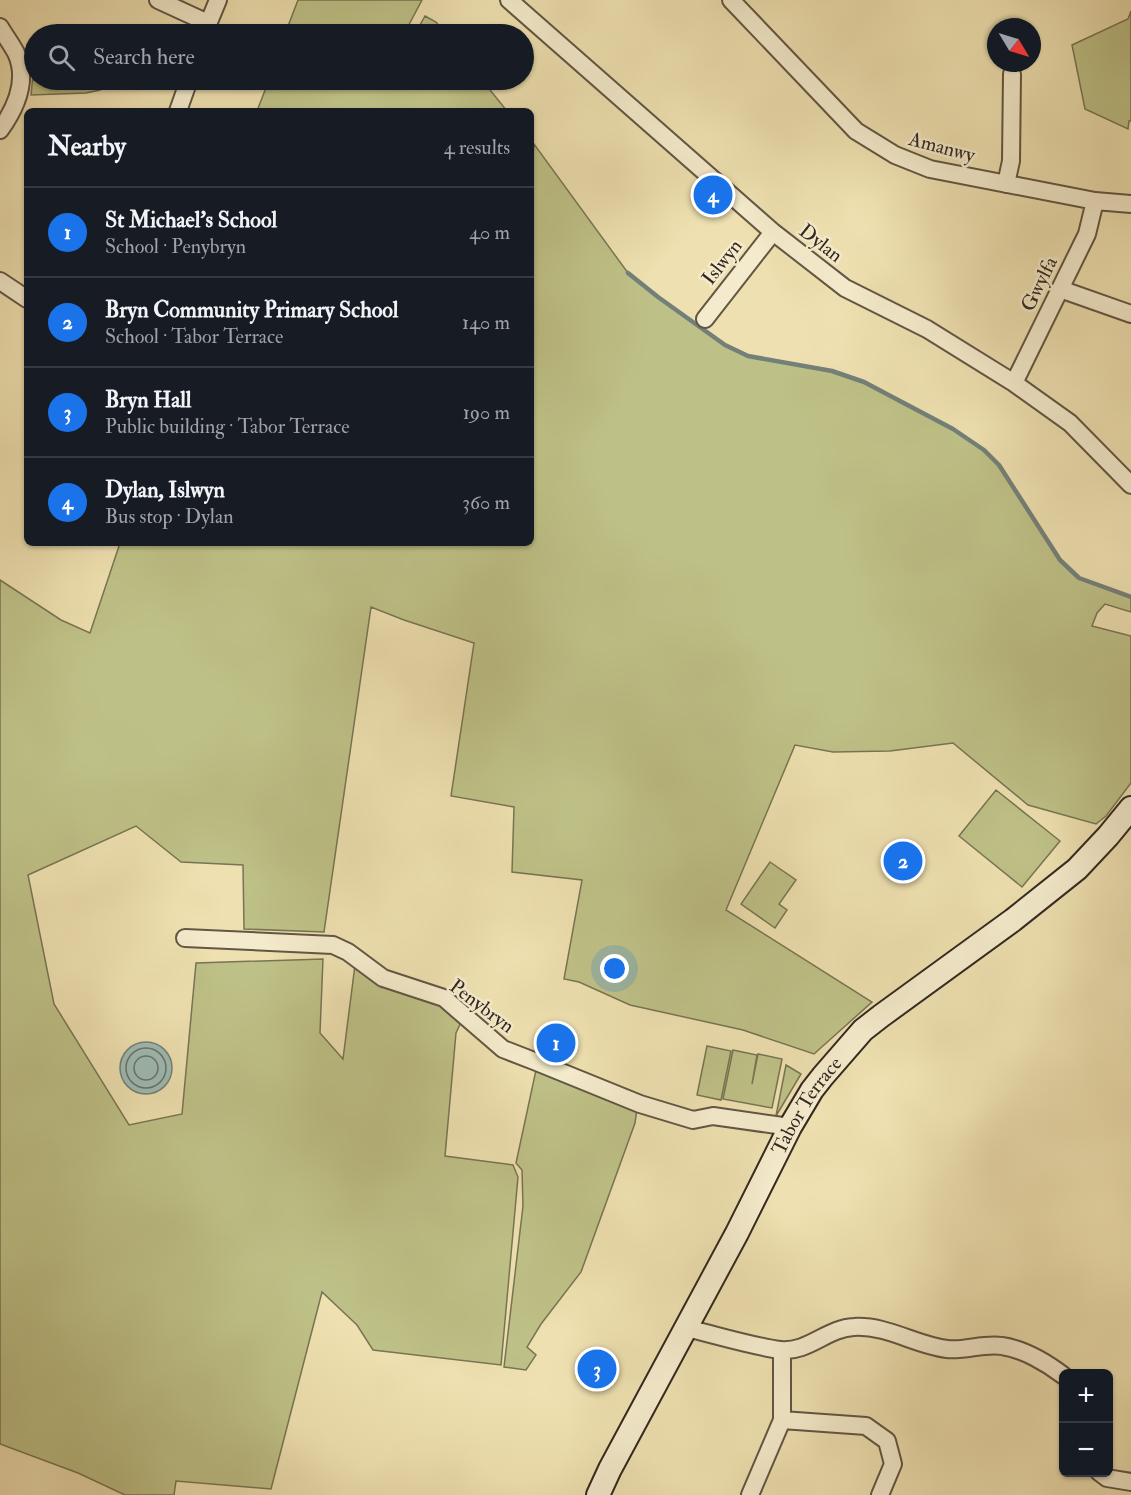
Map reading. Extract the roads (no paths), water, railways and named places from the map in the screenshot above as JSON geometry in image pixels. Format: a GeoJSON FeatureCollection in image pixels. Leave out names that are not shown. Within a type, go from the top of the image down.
{"type":"FeatureCollection","features":[{"type":"Feature","properties":{"kind":"main road","name":"Tabor Terrace"},"geometry":{"type":"LineString","coordinates":[[598,1495],[737,1233],[790,1127],[812,1090],[863,1030],[1013,920],[1077,869],[1131,808]]}},
{"type":"Feature","properties":{"kind":"street"},"geometry":{"type":"LineString","coordinates":[[158,0],[198,24]]}},
{"type":"Feature","properties":{"kind":"street"},"geometry":{"type":"LineString","coordinates":[[208,24],[218,0]]}},
{"type":"Feature","properties":{"kind":"street","name":"Dylan"},"geometry":{"type":"LineString","coordinates":[[509,0],[772,232],[845,288],[927,329],[1014,383],[1070,423],[1131,485]]}},
{"type":"Feature","properties":{"kind":"street","name":"Amanwy"},"geometry":{"type":"LineString","coordinates":[[731,0],[856,131],[895,155],[930,169],[1095,201],[1131,204]]}},
{"type":"Feature","properties":{"kind":"street"},"geometry":{"type":"LineString","coordinates":[[0,27],[17,56],[21,76],[19,97],[11,115],[0,130]]}},
{"type":"Feature","properties":{"kind":"street"},"geometry":{"type":"LineString","coordinates":[[1006,184],[1011,161],[1012,74]]}},
{"type":"Feature","properties":{"kind":"street"},"geometry":{"type":"LineString","coordinates":[[179,108],[185,90]]}},
{"type":"Feature","properties":{"kind":"street","name":"Gwylfa"},"geometry":{"type":"LineString","coordinates":[[1014,383],[1087,234],[1095,201]]}},
{"type":"Feature","properties":{"kind":"street","name":"Islwyn"},"geometry":{"type":"LineString","coordinates":[[705,319],[772,232]]}},
{"type":"Feature","properties":{"kind":"street"},"geometry":{"type":"LineString","coordinates":[[0,281],[24,297]]}},
{"type":"Feature","properties":{"kind":"street"},"geometry":{"type":"LineString","coordinates":[[1060,289],[1131,314]]}},
{"type":"Feature","properties":{"kind":"street","name":"Penybryn"},"geometry":{"type":"LineString","coordinates":[[185,938],[333,945],[348,952],[383,978],[444,998],[503,1049],[640,1104],[693,1120],[713,1116],[790,1127]]}},
{"type":"Feature","properties":{"kind":"street"},"geometry":{"type":"LineString","coordinates":[[686,1328],[782,1350],[803,1348],[825,1335],[852,1326],[881,1329],[947,1349],[1001,1346],[1019,1351],[1059,1372]]}},
{"type":"Feature","properties":{"kind":"street"},"geometry":{"type":"LineString","coordinates":[[750,1495],[782,1420],[782,1350]]}},
{"type":"Feature","properties":{"kind":"street"},"geometry":{"type":"LineString","coordinates":[[782,1420],[866,1426],[887,1441],[893,1464],[880,1495]]}},
{"type":"Feature","properties":{"kind":"street"},"geometry":{"type":"LineString","coordinates":[[1105,1477],[1131,1482]]}},
{"type":"Feature","properties":{"kind":"water"},"geometry":{"type":"Polygon","coordinates":[[[146,1042],[156,1044],[164,1050],[170,1058],[172,1068],[170,1078],[164,1086],[156,1092],[146,1094],[136,1092],[128,1086],[122,1078],[120,1068],[122,1058],[128,1050],[136,1044],[146,1042]]]}},
{"type":"Feature","properties":{"kind":"waterway"},"geometry":{"type":"LineString","coordinates":[[628,273],[725,345],[748,356],[832,371],[864,382],[953,429],[984,450],[999,465],[1060,560],[1079,578],[1131,597]]}},
{"type":"Feature","properties":{"kind":"place","name":"Dylan, Islwyn"},"geometry":{"type":"Point","coordinates":[713,195]}},
{"type":"Feature","properties":{"kind":"place","name":"Bryn Community Primary School"},"geometry":{"type":"Point","coordinates":[903,861]}},
{"type":"Feature","properties":{"kind":"place","name":"St Michael's School"},"geometry":{"type":"Point","coordinates":[556,1043]}},
{"type":"Feature","properties":{"kind":"place","name":"Bryn Hall"},"geometry":{"type":"Point","coordinates":[597,1369]}}]}
